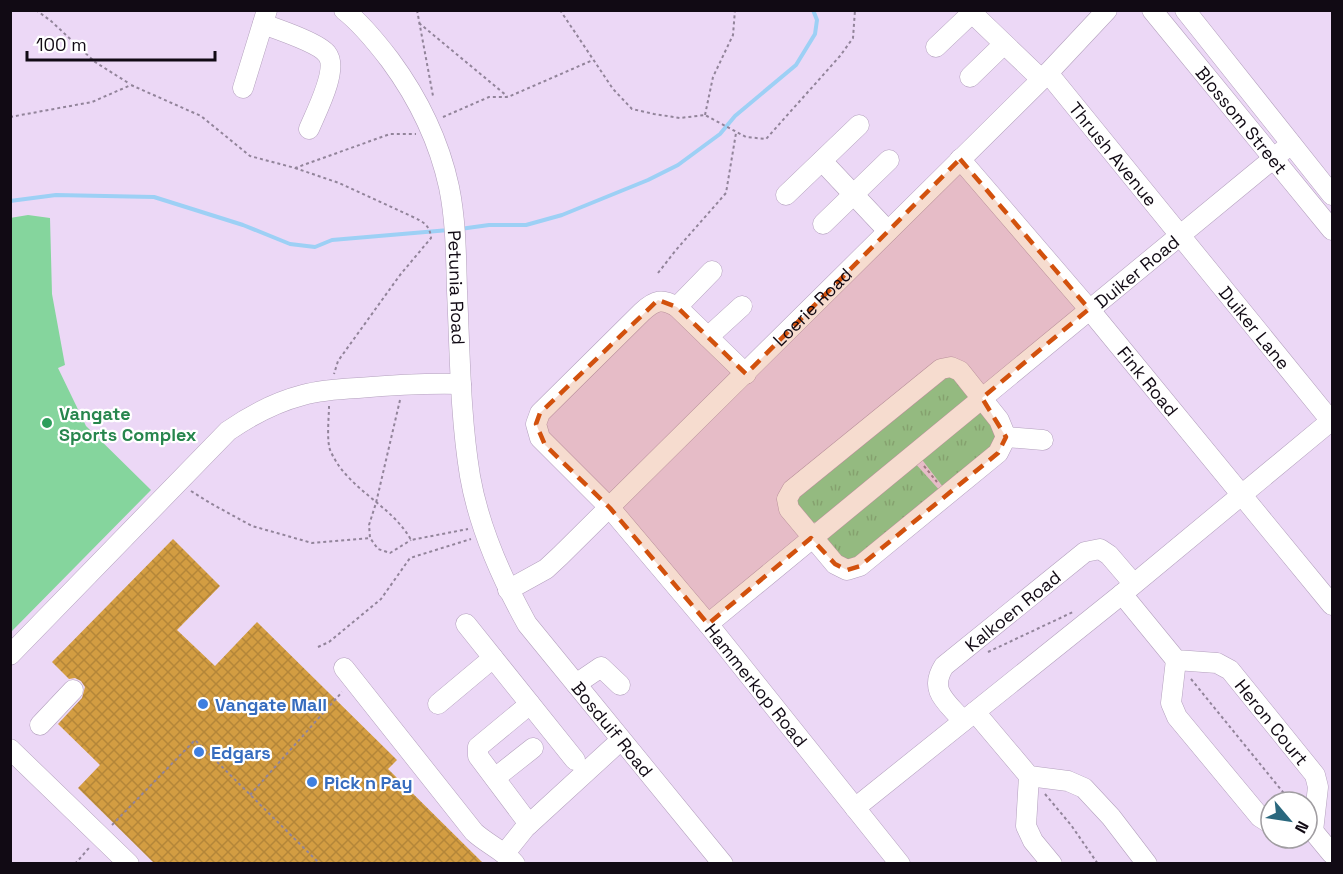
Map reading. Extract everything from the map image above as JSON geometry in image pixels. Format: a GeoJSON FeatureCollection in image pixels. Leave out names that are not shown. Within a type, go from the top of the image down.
{"type":"FeatureCollection","features":[{"type":"Feature","properties":{"kind":"street","name":"Loerie Road"},"geometry":{"type":"LineString","coordinates":[[508,590],[546,569],[610,508],[1044,76],[1107,10]]}},
{"type":"Feature","properties":{"kind":"street","name":"Blossom Street"},"geometry":{"type":"LineString","coordinates":[[1152,10],[1332,230]]}},
{"type":"Feature","properties":{"kind":"street","name":"Blossom Street"},"geometry":{"type":"LineString","coordinates":[[1185,10],[1332,195]]}},
{"type":"Feature","properties":{"kind":"street","name":"Petunia Road"},"geometry":{"type":"LineString","coordinates":[[347,11],[397,70],[433,134],[441,161],[454,215],[461,384],[471,479],[483,526],[508,590]]}},
{"type":"Feature","properties":{"kind":"street","name":"Thrush Avenue"},"geometry":{"type":"LineString","coordinates":[[972,11],[1004,44],[1044,76],[1180,234]]}},
{"type":"Feature","properties":{"kind":"street"},"geometry":{"type":"LineString","coordinates":[[936,47],[972,11]]}},
{"type":"Feature","properties":{"kind":"street"},"geometry":{"type":"LineString","coordinates":[[243,88],[260,65],[265,17],[322,49],[331,61],[331,70],[309,129]]}},
{"type":"Feature","properties":{"kind":"street"},"geometry":{"type":"LineString","coordinates":[[970,77],[1004,44]]}},
{"type":"Feature","properties":{"kind":"street"},"geometry":{"type":"LineString","coordinates":[[786,195],[860,125]]}},
{"type":"Feature","properties":{"kind":"street","name":"Duiker Road"},"geometry":{"type":"LineString","coordinates":[[708,624],[1290,144]]}},
{"type":"Feature","properties":{"kind":"street","name":"Fink Road"},"geometry":{"type":"LineString","coordinates":[[960,159],[1089,309],[1332,605]]}},
{"type":"Feature","properties":{"kind":"street"},"geometry":{"type":"LineString","coordinates":[[823,224],[889,160]]}},
{"type":"Feature","properties":{"kind":"street"},"geometry":{"type":"LineString","coordinates":[[822,161],[888,231]]}},
{"type":"Feature","properties":{"kind":"street","name":"Duiker Lane"},"geometry":{"type":"LineString","coordinates":[[1180,234],[1332,420]]}},
{"type":"Feature","properties":{"kind":"street"},"geometry":{"type":"LineString","coordinates":[[712,271],[677,307],[746,374]]}},
{"type":"Feature","properties":{"kind":"street","name":"Hammerkop Road"},"geometry":{"type":"LineString","coordinates":[[677,307],[666,300],[651,303],[540,413],[536,424],[540,438],[610,508],[708,624],[900,864]]}},
{"type":"Feature","properties":{"kind":"street"},"geometry":{"type":"LineString","coordinates":[[708,337],[742,306]]}},
{"type":"Feature","properties":{"kind":"street"},"geometry":{"type":"LineString","coordinates":[[951,367],[960,371],[982,398],[999,420],[1006,437],[998,453],[860,566],[847,570],[835,564],[789,509],[787,499],[792,490],[941,369],[951,367]]}},
{"type":"Feature","properties":{"kind":"street"},"geometry":{"type":"LineString","coordinates":[[12,655],[228,431],[241,422],[304,394],[403,384],[461,384]]}},
{"type":"Feature","properties":{"kind":"street"},"geometry":{"type":"LineString","coordinates":[[855,808],[1332,420]]}},
{"type":"Feature","properties":{"kind":"street"},"geometry":{"type":"LineString","coordinates":[[1006,437],[1043,441]]}},
{"type":"Feature","properties":{"kind":"street","name":"Kalkoen Road"},"geometry":{"type":"LineString","coordinates":[[969,717],[938,692],[937,676],[952,658],[1085,552],[1100,549],[1109,555],[1128,588]]}},
{"type":"Feature","properties":{"kind":"street"},"geometry":{"type":"LineString","coordinates":[[1128,588],[1176,660],[1171,703],[1177,717],[1259,817]]}},
{"type":"Feature","properties":{"kind":"street","name":"Bosduif Road"},"geometry":{"type":"LineString","coordinates":[[508,590],[527,624],[723,864]]}},
{"type":"Feature","properties":{"kind":"street"},"geometry":{"type":"LineString","coordinates":[[466,624],[574,760]]}},
{"type":"Feature","properties":{"kind":"street"},"geometry":{"type":"LineString","coordinates":[[438,704],[493,658]]}},
{"type":"Feature","properties":{"kind":"street","name":"Heron Court"},"geometry":{"type":"LineString","coordinates":[[1176,660],[1217,663],[1230,670],[1315,775],[1317,790]]}},
{"type":"Feature","properties":{"kind":"street"},"geometry":{"type":"LineString","coordinates":[[576,684],[602,667],[620,685]]}},
{"type":"Feature","properties":{"kind":"street"},"geometry":{"type":"LineString","coordinates":[[348,674],[474,832],[510,858],[529,824],[621,740]]}},
{"type":"Feature","properties":{"kind":"street"},"geometry":{"type":"LineString","coordinates":[[40,725],[73,690]]}},
{"type":"Feature","properties":{"kind":"street"},"geometry":{"type":"LineString","coordinates":[[529,824],[478,756],[478,747],[530,704]]}},
{"type":"Feature","properties":{"kind":"street"},"geometry":{"type":"LineString","coordinates":[[969,717],[1029,776],[1068,781],[1084,788],[1111,817],[1148,864]]}},
{"type":"Feature","properties":{"kind":"street"},"geometry":{"type":"LineString","coordinates":[[495,778],[534,748]]}},
{"type":"Feature","properties":{"kind":"street"},"geometry":{"type":"LineString","coordinates":[[10,749],[129,864]]}},
{"type":"Feature","properties":{"kind":"street"},"geometry":{"type":"LineString","coordinates":[[1029,776],[1026,826],[1034,841],[1052,864]]}},
{"type":"Feature","properties":{"kind":"street","name":"Heron Court"},"geometry":{"type":"LineString","coordinates":[[1319,840],[1332,854]]}},
{"type":"Feature","properties":{"kind":"path"},"geometry":{"type":"LineString","coordinates":[[36,10],[95,62],[131,85],[201,116],[250,156],[339,183],[424,222],[430,229],[431,238],[400,275],[339,361],[329,390],[330,451],[351,482],[403,525],[411,540]]}},
{"type":"Feature","properties":{"kind":"path"},"geometry":{"type":"LineString","coordinates":[[417,10],[433,93],[432,100]]}},
{"type":"Feature","properties":{"kind":"path"},"geometry":{"type":"LineString","coordinates":[[560,10],[613,89],[632,109],[680,118],[705,115],[736,133],[746,137],[765,139],[853,38],[855,10]]}},
{"type":"Feature","properties":{"kind":"path"},"geometry":{"type":"LineString","coordinates":[[705,115],[713,77],[733,36],[735,10]]}},
{"type":"Feature","properties":{"kind":"path"},"geometry":{"type":"LineString","coordinates":[[419,23],[508,97]]}},
{"type":"Feature","properties":{"kind":"path"},"geometry":{"type":"LineString","coordinates":[[438,120],[462,107],[489,97],[508,97],[593,60]]}},
{"type":"Feature","properties":{"kind":"path"},"geometry":{"type":"LineString","coordinates":[[10,117],[92,102],[131,85]]}},
{"type":"Feature","properties":{"kind":"path"},"geometry":{"type":"LineString","coordinates":[[658,273],[726,193],[736,133]]}},
{"type":"Feature","properties":{"kind":"path"},"geometry":{"type":"LineString","coordinates":[[295,168],[390,134],[422,134]]}},
{"type":"Feature","properties":{"kind":"path"},"geometry":{"type":"LineString","coordinates":[[403,384],[369,525],[370,538],[378,549],[390,553],[411,540],[471,529]]}},
{"type":"Feature","properties":{"kind":"path"},"geometry":{"type":"LineString","coordinates":[[924,466],[937,482]]}},
{"type":"Feature","properties":{"kind":"path"},"geometry":{"type":"LineString","coordinates":[[178,483],[252,526],[312,543],[370,538]]}},
{"type":"Feature","properties":{"kind":"path"},"geometry":{"type":"LineString","coordinates":[[318,647],[381,599],[410,558],[474,538]]}},
{"type":"Feature","properties":{"kind":"path"},"geometry":{"type":"LineString","coordinates":[[989,652],[1082,608]]}},
{"type":"Feature","properties":{"kind":"path"},"geometry":{"type":"LineString","coordinates":[[1176,660],[1281,790]]}},
{"type":"Feature","properties":{"kind":"path"},"geometry":{"type":"LineString","coordinates":[[249,795],[348,674]]}},
{"type":"Feature","properties":{"kind":"path"},"geometry":{"type":"LineString","coordinates":[[75,864],[195,740],[320,864]]}},
{"type":"Feature","properties":{"kind":"path"},"geometry":{"type":"LineString","coordinates":[[1045,794],[1071,825],[1098,864]]}},
{"type":"Feature","properties":{"kind":"highlighted area"},"geometry":{"type":"Polygon","coordinates":[[[960,159],[1089,309],[982,398],[1006,437],[998,453],[860,566],[847,570],[835,564],[811,538],[708,624],[610,508],[545,445],[536,424],[540,413],[658,300],[677,307],[746,374],[960,159]]]}},
{"type":"Feature","properties":{"kind":"green space","name":"Vangate Sports Complex"},"geometry":{"type":"Polygon","coordinates":[[[28,215],[50,218],[52,294],[65,365],[58,368],[86,426],[151,490],[11,632],[10,218],[28,215]]]}},
{"type":"Feature","properties":{"kind":"green space"},"geometry":{"type":"Polygon","coordinates":[[[950,372],[969,395],[968,398],[817,522],[811,523],[793,505],[795,494],[950,372]]]}},
{"type":"Feature","properties":{"kind":"green space"},"geometry":{"type":"Polygon","coordinates":[[[983,410],[1002,440],[943,487],[920,457],[983,410]]]}},
{"type":"Feature","properties":{"kind":"green space"},"geometry":{"type":"Polygon","coordinates":[[[914,462],[942,493],[849,564],[827,546],[826,535],[914,462]]]}},
{"type":"Feature","properties":{"kind":"building","name":"Vangate Mall"},"geometry":{"type":"Polygon","coordinates":[[[173,539],[220,586],[177,630],[215,666],[257,622],[397,760],[388,769],[484,864],[155,864],[78,788],[100,765],[58,724],[82,698],[85,687],[75,678],[69,679],[52,662],[173,539]]]}},
{"type":"Feature","properties":{"kind":"waterway"},"geometry":{"type":"LineString","coordinates":[[460,229],[489,225],[526,225],[562,215],[648,180],[678,165],[720,134],[735,116],[796,65],[815,34],[817,20],[813,10]]}},
{"type":"Feature","properties":{"kind":"waterway"},"geometry":{"type":"LineString","coordinates":[[10,201],[56,195],[154,197],[243,225],[290,244],[315,247],[332,240],[449,230]]}},
{"type":"Feature","properties":{"kind":"place","name":"Vangate Sports Complex"},"geometry":{"type":"Point","coordinates":[47,423]}},
{"type":"Feature","properties":{"kind":"place","name":"Vangate Mall"},"geometry":{"type":"Point","coordinates":[203,704]}},
{"type":"Feature","properties":{"kind":"place","name":"Edgars"},"geometry":{"type":"Point","coordinates":[199,752]}},
{"type":"Feature","properties":{"kind":"place","name":"Pick n Pay"},"geometry":{"type":"Point","coordinates":[312,782]}}]}
